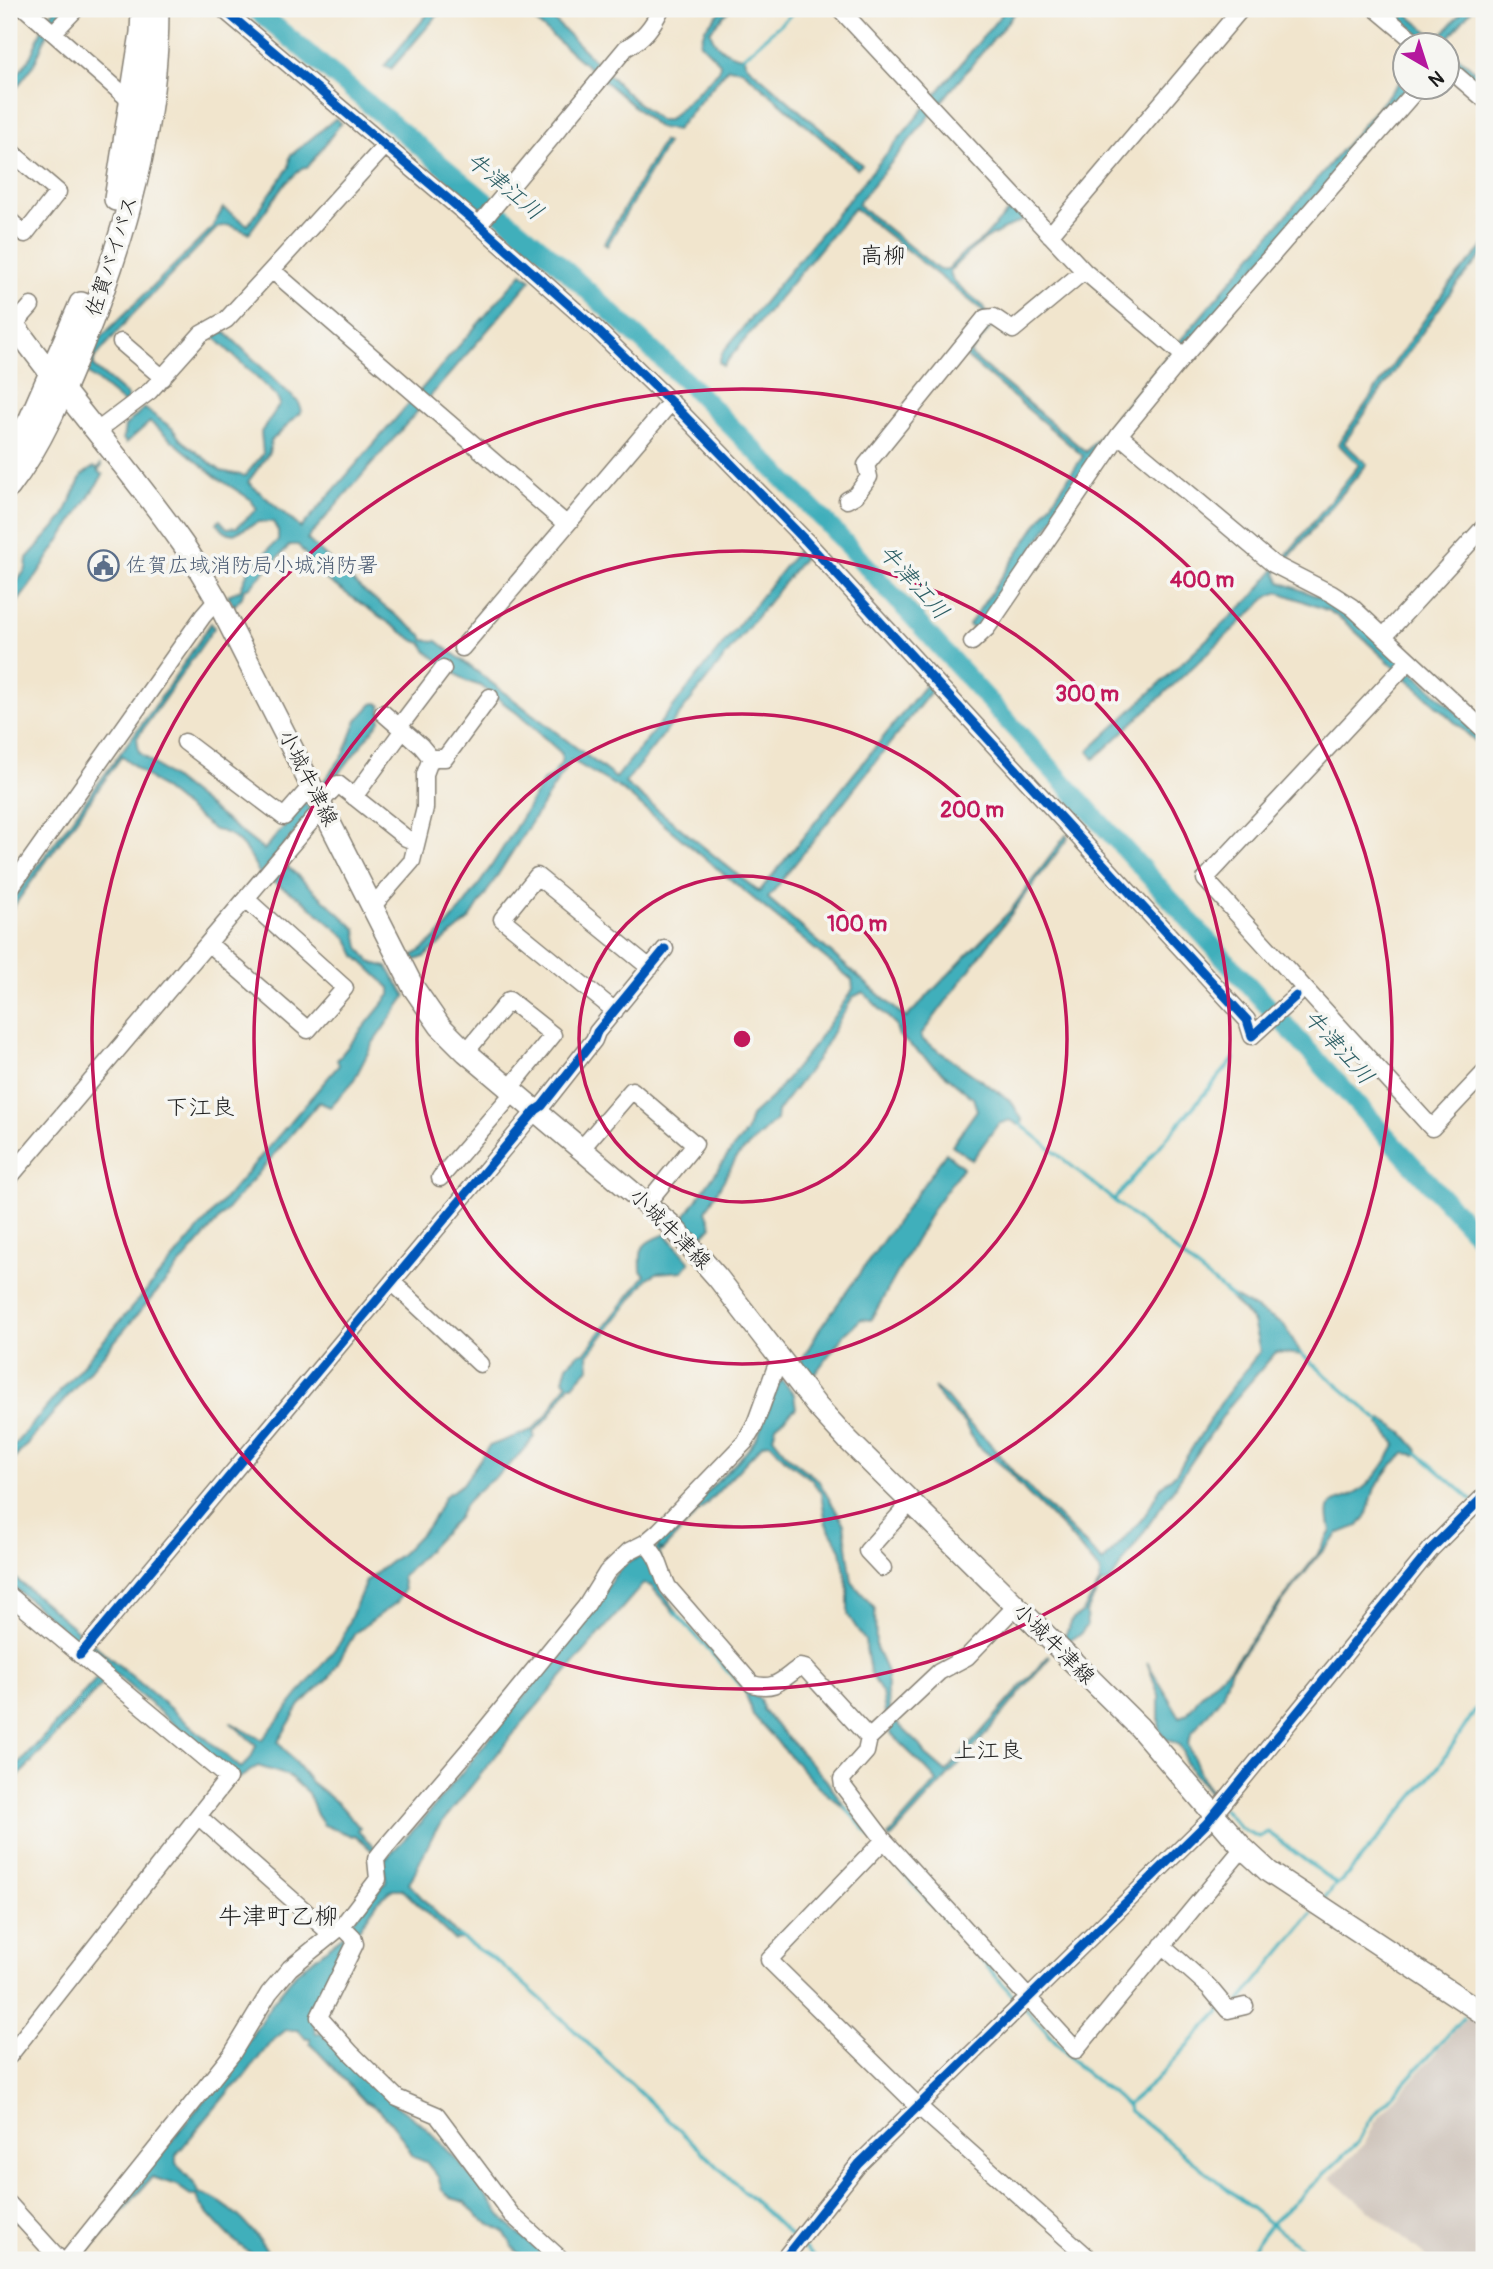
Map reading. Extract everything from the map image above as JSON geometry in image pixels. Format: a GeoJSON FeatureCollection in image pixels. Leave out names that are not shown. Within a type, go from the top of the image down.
{"type":"FeatureCollection","features":[{"type":"Feature","properties":{"kind":"highway","name":"佐賀バイパス"},"geometry":{"type":"LineString","coordinates":[[9,486],[39,436],[111,221],[122,173],[143,9]]}},
{"type":"Feature","properties":{"kind":"highway","name":"佐賀バイパス"},"geometry":{"type":"LineString","coordinates":[[9,456],[57,384],[105,286],[126,224],[150,110],[157,44],[157,9]]}},
{"type":"Feature","properties":{"kind":"main road","name":"小城牛津線"},"geometry":{"type":"LineString","coordinates":[[20,315],[57,384],[97,431],[181,541],[217,600],[413,987],[440,1026],[466,1052],[647,1203],[685,1240],[840,1431],[1219,1809],[1242,1848],[1297,1893],[1357,1929],[1484,2014]]}},
{"type":"Feature","properties":{"kind":"street"},"geometry":{"type":"LineString","coordinates":[[26,9],[125,96],[133,99]]}},
{"type":"Feature","properties":{"kind":"street"},"geometry":{"type":"LineString","coordinates":[[53,33],[76,9]]}},
{"type":"Feature","properties":{"kind":"street"},"geometry":{"type":"LineString","coordinates":[[223,9],[479,225],[595,328],[671,402],[805,540],[1085,842],[1247,1020],[1252,1035],[1296,996]]}},
{"type":"Feature","properties":{"kind":"street"},"geometry":{"type":"LineString","coordinates":[[479,225],[626,48],[641,40],[653,26],[661,9]]}},
{"type":"Feature","properties":{"kind":"street"},"geometry":{"type":"LineString","coordinates":[[840,9],[1084,271],[1184,356]]}},
{"type":"Feature","properties":{"kind":"street"},"geometry":{"type":"LineString","coordinates":[[1050,235],[1241,9]]}},
{"type":"Feature","properties":{"kind":"street"},"geometry":{"type":"LineString","coordinates":[[1376,9],[1403,32]]}},
{"type":"Feature","properties":{"kind":"street"},"geometry":{"type":"LineString","coordinates":[[1462,81],[1484,99]]}},
{"type":"Feature","properties":{"kind":"street"},"geometry":{"type":"LineString","coordinates":[[972,642],[987,628],[1119,435],[1184,356],[1406,102]]}},
{"type":"Feature","properties":{"kind":"street"},"geometry":{"type":"LineString","coordinates":[[97,431],[150,391],[201,334],[226,320],[386,145]]}},
{"type":"Feature","properties":{"kind":"street"},"geometry":{"type":"LineString","coordinates":[[9,150],[58,192],[25,234],[12,229]]}},
{"type":"Feature","properties":{"kind":"street"},"geometry":{"type":"LineString","coordinates":[[273,271],[566,524]]}},
{"type":"Feature","properties":{"kind":"street"},"geometry":{"type":"LineString","coordinates":[[847,500],[856,495],[869,477],[866,465],[988,317],[1013,330],[1084,271]]}},
{"type":"Feature","properties":{"kind":"street"},"geometry":{"type":"LineString","coordinates":[[121,342],[163,378]]}},
{"type":"Feature","properties":{"kind":"street"},"geometry":{"type":"LineString","coordinates":[[461,648],[671,402]]}},
{"type":"Feature","properties":{"kind":"street"},"geometry":{"type":"LineString","coordinates":[[1119,435],[1277,567],[1352,607],[1384,636],[1404,667],[1484,730]]}},
{"type":"Feature","properties":{"kind":"street"},"geometry":{"type":"LineString","coordinates":[[1384,636],[1484,527]]}},
{"type":"Feature","properties":{"kind":"street"},"geometry":{"type":"LineString","coordinates":[[9,890],[217,600]]}},
{"type":"Feature","properties":{"kind":"street"},"geometry":{"type":"LineString","coordinates":[[1404,667],[1205,879],[1432,1128],[1480,1085]]}},
{"type":"Feature","properties":{"kind":"street"},"geometry":{"type":"LineString","coordinates":[[354,797],[443,669]]}},
{"type":"Feature","properties":{"kind":"street"},"geometry":{"type":"LineString","coordinates":[[383,713],[431,758],[445,758],[490,697]]}},
{"type":"Feature","properties":{"kind":"street"},"geometry":{"type":"LineString","coordinates":[[185,742],[284,817],[319,799],[338,784],[406,838],[416,842]]}},
{"type":"Feature","properties":{"kind":"street"},"geometry":{"type":"LineString","coordinates":[[372,904],[412,861],[425,808],[425,774],[431,758]]}},
{"type":"Feature","properties":{"kind":"street"},"geometry":{"type":"LineString","coordinates":[[9,1178],[314,818],[319,799]]}},
{"type":"Feature","properties":{"kind":"street"},"geometry":{"type":"LineString","coordinates":[[615,1010],[502,919],[537,876],[650,968]]}},
{"type":"Feature","properties":{"kind":"street"},"geometry":{"type":"LineString","coordinates":[[209,944],[308,1030],[345,988],[246,899]]}},
{"type":"Feature","properties":{"kind":"street"},"geometry":{"type":"LineString","coordinates":[[80,1655],[391,1282],[542,1106],[665,949]]}},
{"type":"Feature","properties":{"kind":"street"},"geometry":{"type":"LineString","coordinates":[[1286,968],[1289,987],[1296,996],[1302,1001],[1318,1002]]}},
{"type":"Feature","properties":{"kind":"street"},"geometry":{"type":"LineString","coordinates":[[440,1178],[508,1099],[510,1088],[552,1035],[509,1000],[466,1052]]}},
{"type":"Feature","properties":{"kind":"street"},"geometry":{"type":"LineString","coordinates":[[582,1148],[632,1090],[695,1144],[647,1203]]}},
{"type":"Feature","properties":{"kind":"street"},"geometry":{"type":"LineString","coordinates":[[391,1282],[480,1364]]}},
{"type":"Feature","properties":{"kind":"street"},"geometry":{"type":"LineString","coordinates":[[782,1360],[775,1369],[754,1427],[745,1442],[659,1531],[651,1549],[668,1587],[752,1684],[764,1688],[775,1685],[800,1667],[805,1668],[869,1738]]}},
{"type":"Feature","properties":{"kind":"street"},"geometry":{"type":"LineString","coordinates":[[783,2260],[859,2164],[1219,1809],[1432,1549],[1479,1500]]}},
{"type":"Feature","properties":{"kind":"street"},"geometry":{"type":"LineString","coordinates":[[883,1568],[867,1551],[911,1502]]}},
{"type":"Feature","properties":{"kind":"street"},"geometry":{"type":"LineString","coordinates":[[67,2260],[232,2054],[269,1993],[290,1968],[343,1932],[378,1879],[379,1854],[586,1606],[607,1572],[629,1551],[651,1549]]}},
{"type":"Feature","properties":{"kind":"street"},"geometry":{"type":"LineString","coordinates":[[9,1595],[228,1779],[9,2056]]}},
{"type":"Feature","properties":{"kind":"street"},"geometry":{"type":"LineString","coordinates":[[1016,1606],[967,1657],[939,1672],[869,1738],[866,1752],[842,1779],[843,1786],[879,1845],[1023,2003],[1076,2050],[1242,1848]]}},
{"type":"Feature","properties":{"kind":"street"},"geometry":{"type":"LineString","coordinates":[[198,1816],[355,1944],[319,2017],[397,2098],[437,2115],[511,2214],[562,2260]]}},
{"type":"Feature","properties":{"kind":"street"},"geometry":{"type":"LineString","coordinates":[[879,1845],[769,1960],[918,2106],[1091,2260]]}},
{"type":"Feature","properties":{"kind":"street"},"geometry":{"type":"LineString","coordinates":[[1162,1945],[1209,1987],[1225,2006],[1245,2006]]}},
{"type":"Feature","properties":{"kind":"street"},"geometry":{"type":"LineString","coordinates":[[9,2204],[60,2260]]}},
{"type":"Feature","properties":{"kind":"shaded area"},"geometry":{"type":"Polygon","coordinates":[[[1484,1993],[1484,2260],[1430,2260],[1330,2178],[1365,2144],[1375,2122],[1466,2018],[1484,1993]]]}},
{"type":"Feature","properties":{"kind":"water"},"geometry":{"type":"Polygon","coordinates":[[[56,9],[67,9],[51,24],[34,65],[9,97],[9,85],[30,58],[47,17],[56,9]]]}},
{"type":"Feature","properties":{"kind":"water"},"geometry":{"type":"Polygon","coordinates":[[[432,9],[443,9],[391,69],[384,66],[432,9]]]}},
{"type":"Feature","properties":{"kind":"water"},"geometry":{"type":"Polygon","coordinates":[[[521,9],[543,9],[634,100],[659,120],[668,120],[719,71],[720,63],[700,43],[705,28],[723,9],[730,9],[710,31],[718,46],[743,57],[747,65],[862,165],[857,169],[742,70],[728,68],[676,130],[659,128],[521,9]]]}},
{"type":"Feature","properties":{"kind":"water"},"geometry":{"type":"Polygon","coordinates":[[[1006,9],[1018,9],[857,204],[939,270],[948,269],[961,255],[984,238],[1014,205],[1026,219],[985,240],[950,271],[953,281],[983,306],[993,325],[970,354],[1086,452],[1392,90],[1392,102],[1396,102],[1102,446],[987,618],[974,630],[969,625],[1083,456],[964,355],[983,311],[854,208],[723,366],[719,362],[722,353],[1006,9]]]}},
{"type":"Feature","properties":{"kind":"water"},"geometry":{"type":"Polygon","coordinates":[[[1389,9],[1401,9],[1428,32],[1417,32],[1389,9]]]}},
{"type":"Feature","properties":{"kind":"water"},"geometry":{"type":"Polygon","coordinates":[[[1464,9],[1472,9],[1454,32],[1445,32],[1464,9]]]}},
{"type":"Feature","properties":{"kind":"water"},"geometry":{"type":"Polygon","coordinates":[[[1462,60],[1484,78],[1484,88],[1462,70],[1462,60]]]}},
{"type":"Feature","properties":{"kind":"water"},"geometry":{"type":"Polygon","coordinates":[[[336,118],[341,123],[307,168],[303,167],[284,185],[249,233],[229,225],[218,227],[130,317],[94,359],[94,367],[127,395],[128,401],[125,404],[86,372],[84,365],[96,342],[212,228],[223,208],[248,225],[289,167],[290,156],[336,118]]]}},
{"type":"Feature","properties":{"kind":"water"},"geometry":{"type":"Polygon","coordinates":[[[663,141],[667,143],[607,246],[604,243],[663,141]]]}},
{"type":"Feature","properties":{"kind":"water"},"geometry":{"type":"Polygon","coordinates":[[[1484,246],[1484,253],[1453,289],[1344,443],[1367,464],[1276,573],[1280,582],[1332,602],[1350,613],[1484,738],[1484,749],[1345,622],[1329,611],[1279,592],[1269,596],[1094,759],[1088,751],[1254,595],[1359,465],[1338,444],[1447,287],[1484,246]]]}},
{"type":"Feature","properties":{"kind":"water"},"geometry":{"type":"Polygon","coordinates":[[[522,273],[531,280],[307,539],[361,589],[422,635],[424,640],[437,641],[616,778],[799,549],[805,556],[625,783],[759,892],[926,684],[932,690],[768,898],[906,1018],[1010,911],[1066,835],[1068,838],[921,1035],[923,1040],[1011,1101],[1023,1121],[1019,1125],[1010,1120],[998,1124],[972,1160],[952,1145],[977,1110],[973,1098],[899,1036],[895,1024],[863,992],[853,997],[816,1061],[777,1112],[776,1120],[737,1157],[706,1211],[712,1226],[698,1241],[681,1222],[746,1133],[751,1116],[772,1097],[815,1044],[853,989],[852,980],[621,789],[571,760],[469,920],[424,957],[413,961],[410,957],[427,946],[446,927],[484,878],[544,780],[551,777],[562,762],[561,753],[518,714],[481,686],[466,681],[427,652],[422,643],[415,641],[324,578],[298,545],[290,545],[250,587],[244,589],[242,597],[234,606],[228,595],[240,590],[249,569],[278,540],[278,531],[273,522],[258,522],[234,534],[225,532],[217,523],[220,520],[227,528],[237,527],[257,509],[250,499],[216,477],[150,422],[126,443],[123,439],[125,426],[144,408],[172,428],[181,440],[221,471],[245,476],[263,454],[261,432],[280,404],[276,396],[214,337],[224,331],[299,403],[302,411],[271,441],[269,453],[248,482],[301,528],[522,273]]]}},
{"type":"Feature","properties":{"kind":"water"},"geometry":{"type":"Polygon","coordinates":[[[101,464],[98,471],[103,475],[9,613],[9,593],[26,569],[27,558],[63,518],[82,475],[94,467],[97,469],[101,464]]]}},
{"type":"Feature","properties":{"kind":"water"},"geometry":{"type":"Polygon","coordinates":[[[211,623],[214,628],[137,738],[139,752],[264,850],[305,802],[311,813],[260,875],[237,840],[214,830],[122,756],[9,913],[9,905],[155,706],[211,623]]]}},
{"type":"Feature","properties":{"kind":"water"},"geometry":{"type":"Polygon","coordinates":[[[378,703],[381,706],[380,721],[327,789],[323,782],[344,754],[357,720],[372,704],[378,703]]]}},
{"type":"Feature","properties":{"kind":"water"},"geometry":{"type":"Polygon","coordinates":[[[287,866],[356,929],[359,947],[370,962],[387,967],[406,996],[373,1043],[353,1082],[330,1107],[319,1102],[9,1465],[9,1451],[339,1065],[337,1060],[390,995],[390,988],[356,956],[348,939],[300,898],[273,882],[287,866]]]}},
{"type":"Feature","properties":{"kind":"water"},"geometry":{"type":"Polygon","coordinates":[[[946,1153],[963,1167],[934,1207],[871,1320],[861,1319],[845,1334],[810,1380],[799,1365],[819,1330],[946,1153]]]}},
{"type":"Feature","properties":{"kind":"water"},"geometry":{"type":"Polygon","coordinates":[[[666,1234],[690,1262],[683,1271],[657,1273],[648,1278],[588,1355],[589,1368],[570,1385],[548,1418],[533,1433],[535,1437],[512,1463],[468,1501],[458,1518],[402,1577],[404,1590],[397,1602],[355,1633],[329,1678],[300,1705],[278,1742],[311,1782],[339,1804],[360,1828],[358,1831],[386,1858],[421,1822],[590,1616],[613,1578],[629,1562],[638,1557],[649,1556],[658,1547],[657,1544],[745,1453],[757,1437],[781,1379],[794,1394],[796,1408],[776,1426],[773,1437],[788,1456],[818,1480],[844,1524],[852,1582],[875,1609],[876,1648],[887,1672],[887,1697],[891,1717],[921,1746],[926,1755],[946,1772],[1049,1655],[1050,1657],[980,1741],[890,1839],[888,1836],[937,1781],[890,1732],[892,1726],[885,1713],[882,1693],[870,1673],[865,1641],[848,1615],[848,1590],[841,1550],[826,1524],[821,1493],[811,1479],[787,1461],[770,1443],[763,1444],[662,1551],[660,1549],[659,1586],[677,1612],[675,1614],[651,1586],[643,1584],[523,1722],[435,1831],[409,1884],[461,1939],[454,1940],[402,1889],[393,1889],[380,1899],[359,1929],[355,1929],[326,1983],[312,2019],[316,2033],[321,2033],[393,2103],[425,2127],[460,2163],[507,2223],[546,2257],[546,2260],[526,2260],[513,2247],[504,2232],[479,2218],[465,2202],[451,2198],[442,2190],[438,2177],[426,2162],[413,2157],[387,2117],[364,2101],[310,2043],[310,2038],[306,2038],[298,2030],[286,2030],[271,2042],[176,2155],[176,2163],[199,2193],[222,2203],[236,2214],[275,2260],[253,2254],[233,2240],[200,2204],[197,2196],[152,2177],[81,2260],[76,2260],[237,2059],[274,2000],[295,1974],[353,1927],[353,1920],[386,1882],[383,1861],[355,1835],[324,1825],[308,1793],[289,1776],[258,1766],[238,1779],[113,1672],[9,1787],[9,1775],[107,1667],[9,1583],[9,1573],[241,1768],[251,1758],[256,1745],[230,1722],[262,1740],[341,1641],[366,1581],[402,1553],[431,1523],[445,1496],[463,1484],[489,1446],[532,1430],[547,1415],[567,1383],[563,1380],[567,1365],[579,1353],[584,1353],[645,1275],[641,1271],[644,1246],[666,1234]]]}},
{"type":"Feature","properties":{"kind":"water"},"geometry":{"type":"Polygon","coordinates":[[[1233,1296],[1284,1325],[1302,1355],[1276,1352],[1231,1404],[1109,1583],[1101,1584],[1086,1613],[1087,1625],[1080,1635],[1068,1641],[1064,1638],[1072,1620],[1083,1612],[1100,1582],[1100,1571],[1005,1468],[976,1444],[964,1423],[941,1400],[934,1387],[987,1440],[1015,1474],[1103,1562],[1144,1517],[1160,1488],[1176,1473],[1224,1398],[1260,1351],[1253,1322],[1231,1298],[1233,1296]]]}},
{"type":"Feature","properties":{"kind":"water"},"geometry":{"type":"Polygon","coordinates":[[[1382,1419],[1403,1433],[1418,1450],[1415,1455],[1406,1453],[1393,1464],[1375,1488],[1366,1517],[1358,1526],[1340,1533],[1319,1555],[1231,1669],[1222,1696],[1192,1733],[1188,1744],[1204,1783],[1218,1800],[1216,1802],[1185,1762],[1179,1745],[1164,1738],[1159,1729],[1159,1696],[1147,1662],[1180,1717],[1187,1714],[1200,1696],[1229,1668],[1316,1556],[1331,1531],[1331,1504],[1362,1489],[1385,1462],[1396,1444],[1379,1424],[1382,1419]]]}},
{"type":"Feature","properties":{"kind":"water"},"geometry":{"type":"Polygon","coordinates":[[[745,1692],[760,1699],[764,1712],[826,1780],[849,1812],[817,1786],[753,1715],[745,1692]]]}},
{"type":"Feature","properties":{"kind":"waterway","name":"牛津江川"},"geometry":{"type":"LineString","coordinates":[[255,9],[547,253],[694,389],[825,521],[1484,1243]]}},
{"type":"Feature","properties":{"kind":"waterway"},"geometry":{"type":"LineString","coordinates":[[743,57],[793,13]]}},
{"type":"Feature","properties":{"kind":"waterway"},"geometry":{"type":"LineString","coordinates":[[1114,1200],[1234,1059]]}},
{"type":"Feature","properties":{"kind":"waterway"},"geometry":{"type":"LineString","coordinates":[[1018,1122],[1234,1299]]}},
{"type":"Feature","properties":{"kind":"waterway"},"geometry":{"type":"LineString","coordinates":[[1300,1353],[1382,1423]]}},
{"type":"Feature","properties":{"kind":"waterway"},"geometry":{"type":"LineString","coordinates":[[1414,1450],[1472,1500]]}},
{"type":"Feature","properties":{"kind":"waterway"},"geometry":{"type":"LineString","coordinates":[[674,1611],[748,1694]]}},
{"type":"Feature","properties":{"kind":"waterway"},"geometry":{"type":"LineString","coordinates":[[1324,1899],[1439,1766],[1484,1697]]}},
{"type":"Feature","properties":{"kind":"waterway"},"geometry":{"type":"LineString","coordinates":[[845,1807],[875,1841]]}},
{"type":"Feature","properties":{"kind":"waterway"},"geometry":{"type":"LineString","coordinates":[[1223,1808],[1240,1828],[1259,1837],[1268,1832],[1335,1885]]}},
{"type":"Feature","properties":{"kind":"waterway"},"geometry":{"type":"LineString","coordinates":[[901,1870],[1017,2000]]}},
{"type":"Feature","properties":{"kind":"waterway"},"geometry":{"type":"LineString","coordinates":[[1240,2001],[1312,1914]]}},
{"type":"Feature","properties":{"kind":"waterway"},"geometry":{"type":"LineString","coordinates":[[458,1936],[502,1965],[542,2000],[791,2236]]}},
{"type":"Feature","properties":{"kind":"waterway"},"geometry":{"type":"LineString","coordinates":[[1025,2008],[1080,2068],[1316,2260]]}},
{"type":"Feature","properties":{"kind":"waterway"},"geometry":{"type":"LineString","coordinates":[[1127,2105],[1154,2082],[1221,2010]]}},
{"type":"Feature","properties":{"kind":"waterway"},"geometry":{"type":"LineString","coordinates":[[1243,2260],[1271,2224],[1358,2142],[1369,2121],[1463,2018]]}},
{"type":"Feature","properties":{"kind":"waterway"},"geometry":{"type":"LineString","coordinates":[[803,2247],[817,2260]]}},
{"type":"Feature","properties":{"kind":"cycle path"},"geometry":{"type":"LineString","coordinates":[[223,9],[479,225],[595,328],[671,402],[805,540],[1247,1020],[1252,1036],[1296,996]]}},
{"type":"Feature","properties":{"kind":"cycle path"},"geometry":{"type":"LineString","coordinates":[[80,1655],[542,1106],[594,1040],[597,1032],[665,949]]}},
{"type":"Feature","properties":{"kind":"cycle path"},"geometry":{"type":"LineString","coordinates":[[783,2260],[859,2164],[1206,1824],[1431,1549],[1484,1496]]}},
{"type":"Feature","properties":{"kind":"place","name":"佐賀広域消防局小城消防署"},"geometry":{"type":"Point","coordinates":[103,565]}},
{"type":"Feature","properties":{"kind":"district","name":"高柳"},"geometry":{"type":"Point","coordinates":[883,255]}},
{"type":"Feature","properties":{"kind":"district","name":"下江良"},"geometry":{"type":"Point","coordinates":[200,1107]}},
{"type":"Feature","properties":{"kind":"district","name":"上江良"},"geometry":{"type":"Point","coordinates":[988,1750]}},
{"type":"Feature","properties":{"kind":"district","name":"牛津町乙柳"},"geometry":{"type":"Point","coordinates":[278,1916]}}]}
